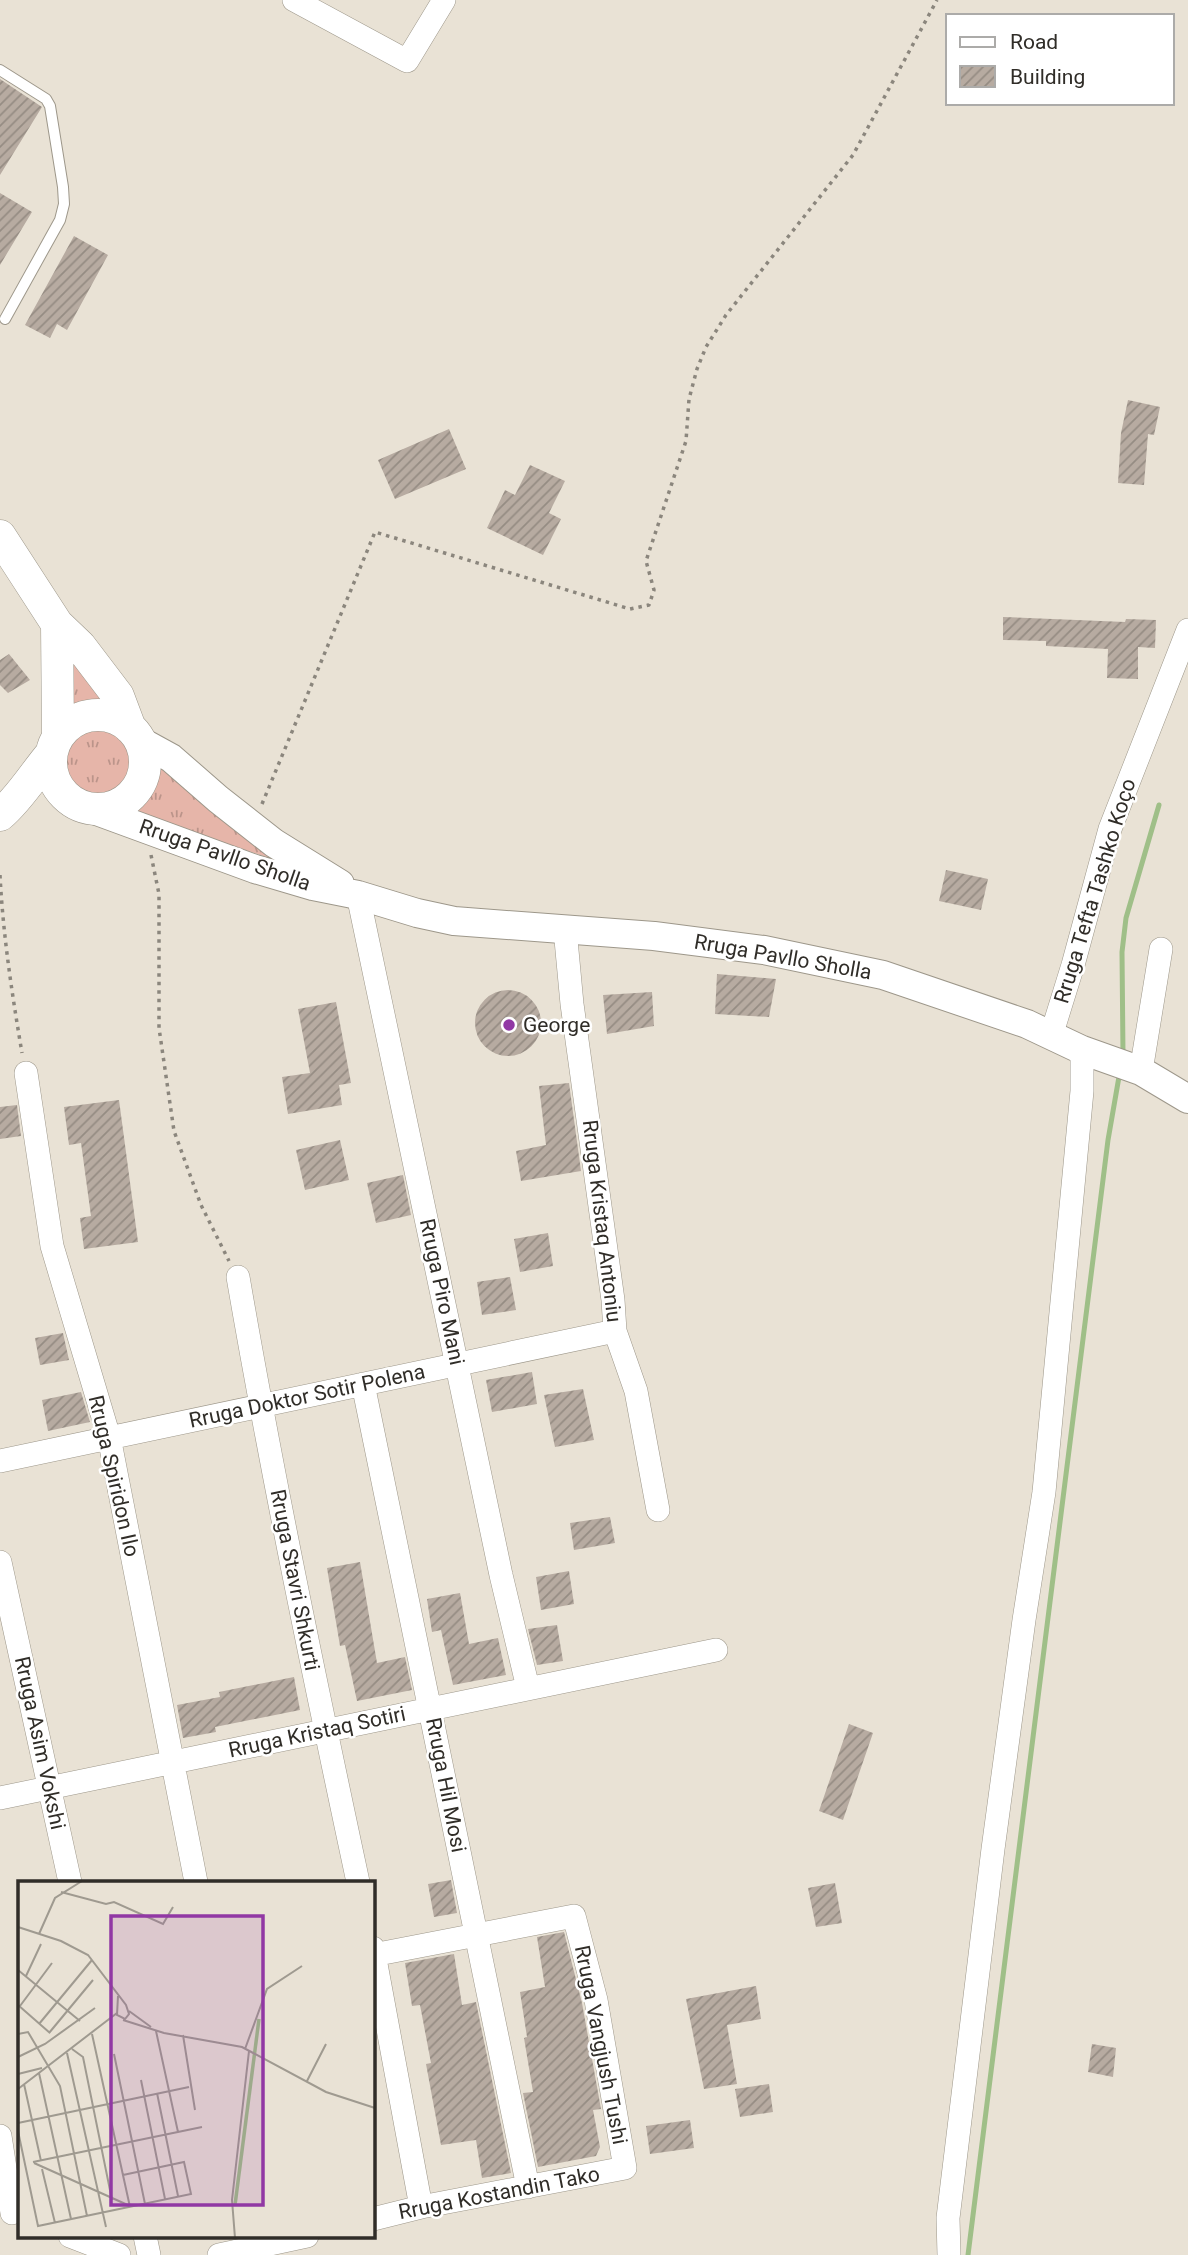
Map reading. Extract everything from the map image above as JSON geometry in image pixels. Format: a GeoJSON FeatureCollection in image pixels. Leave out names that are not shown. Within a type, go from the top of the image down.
{"type":"FeatureCollection","features":[{"type":"Feature","properties":{"kind":"main road"},"geometry":{"type":"LineString","coordinates":[[0,536],[57,624],[80,646],[118,696],[145,761],[142,780],[131,796],[114,807],[82,805],[7,809]]}},
{"type":"Feature","properties":{"kind":"main road"},"geometry":{"type":"LineString","coordinates":[[57,624],[55,745],[51,772],[58,788],[82,805]]}},
{"type":"Feature","properties":{"kind":"main road"},"geometry":{"type":"LineString","coordinates":[[7,809],[73,722],[93,715],[113,717],[135,735]]}},
{"type":"Feature","properties":{"kind":"street"},"geometry":{"type":"LineString","coordinates":[[294,0],[407,61],[444,0]]}},
{"type":"Feature","properties":{"kind":"street","name":"Rruga Tefta Tashko Koço"},"geometry":{"type":"LineString","coordinates":[[1051,1035],[1110,829],[1188,630]]}},
{"type":"Feature","properties":{"kind":"street","name":"Rruga Pavllo Sholla"},"geometry":{"type":"LineString","coordinates":[[135,735],[171,758],[274,843],[358,895]]}},
{"type":"Feature","properties":{"kind":"street","name":"Rruga Pavllo Sholla"},"geometry":{"type":"LineString","coordinates":[[82,805],[255,869],[454,921],[654,936],[764,950],[883,975],[1027,1024],[1093,1054],[1141,1071],[1188,1099]]}},
{"type":"Feature","properties":{"kind":"street","name":"Rruga Piro Mani"},"geometry":{"type":"LineString","coordinates":[[358,895],[501,1575],[528,1688]]}},
{"type":"Feature","properties":{"kind":"street","name":"Rruga Kristaq Antoniu"},"geometry":{"type":"LineString","coordinates":[[565,929],[572,1004],[615,1331],[636,1391],[658,1510]]}},
{"type":"Feature","properties":{"kind":"street"},"geometry":{"type":"LineString","coordinates":[[1141,1071],[1161,948]]}},
{"type":"Feature","properties":{"kind":"street"},"geometry":{"type":"LineString","coordinates":[[949,2255],[948,2218],[993,1849],[1044,1492],[1082,1091],[1093,1054]]}},
{"type":"Feature","properties":{"kind":"street","name":"Rruga Spiridon Ilo"},"geometry":{"type":"LineString","coordinates":[[26,1073],[52,1246],[109,1437],[196,1881]]}},
{"type":"Feature","properties":{"kind":"street","name":"Rruga Stavri Shkurti"},"geometry":{"type":"LineString","coordinates":[[238,1277],[260,1406],[358,1881]]}},
{"type":"Feature","properties":{"kind":"street","name":"Rruga Doktor Sotir Polena"},"geometry":{"type":"LineString","coordinates":[[0,1461],[615,1331]]}},
{"type":"Feature","properties":{"kind":"street","name":"Rruga Hil Mosi"},"geometry":{"type":"LineString","coordinates":[[363,1384],[528,2187]]}},
{"type":"Feature","properties":{"kind":"street","name":"Rruga Asim Vokshi"},"geometry":{"type":"LineString","coordinates":[[0,1562],[70,1881]]}},
{"type":"Feature","properties":{"kind":"street","name":"Rruga Kristaq Sotiri"},"geometry":{"type":"LineString","coordinates":[[0,1798],[716,1650]]}},
{"type":"Feature","properties":{"kind":"street","name":"Rruga Vangjush Tushi"},"geometry":{"type":"LineString","coordinates":[[374,1953],[573,1916],[596,2000],[625,2168]]}},
{"type":"Feature","properties":{"kind":"street"},"geometry":{"type":"LineString","coordinates":[[374,1958],[421,2207]]}},
{"type":"Feature","properties":{"kind":"street"},"geometry":{"type":"LineString","coordinates":[[0,2136],[11,2212]]}},
{"type":"Feature","properties":{"kind":"street","name":"Rruga Kostandin Tako"},"geometry":{"type":"LineString","coordinates":[[374,2219],[421,2207],[625,2168]]}},
{"type":"Feature","properties":{"kind":"street"},"geometry":{"type":"LineString","coordinates":[[75,2238],[119,2255]]}},
{"type":"Feature","properties":{"kind":"street"},"geometry":{"type":"LineString","coordinates":[[219,2255],[266,2241],[291,2238]]}},
{"type":"Feature","properties":{"kind":"lane"},"geometry":{"type":"LineString","coordinates":[[0,70],[46,99],[50,106],[64,204],[60,220],[5,319]]}},
{"type":"Feature","properties":{"kind":"path"},"geometry":{"type":"LineString","coordinates":[[252,826],[375,532],[630,609],[649,605],[654,590],[646,561],[686,441],[689,400],[706,346],[726,315],[853,155],[937,0]]}},
{"type":"Feature","properties":{"kind":"path"},"geometry":{"type":"LineString","coordinates":[[146,829],[159,894],[159,1028],[174,1131],[201,1205],[238,1277]]}},
{"type":"Feature","properties":{"kind":"path"},"geometry":{"type":"LineString","coordinates":[[0,875],[12,997],[26,1073]]}},
{"type":"Feature","properties":{"kind":"green space"},"geometry":{"type":"Polygon","coordinates":[[[67,647],[107,705],[83,708],[68,717],[67,647]]]}},
{"type":"Feature","properties":{"kind":"green space"},"geometry":{"type":"Polygon","coordinates":[[[99,729],[112,732],[123,739],[130,750],[133,763],[130,776],[123,787],[112,794],[99,797],[86,794],[75,787],[68,776],[65,763],[68,750],[75,739],[86,732],[99,729]]]}},
{"type":"Feature","properties":{"kind":"green space"},"geometry":{"type":"Polygon","coordinates":[[[152,761],[273,859],[132,813],[150,790],[152,761]]]}},
{"type":"Feature","properties":{"kind":"building"},"geometry":{"type":"Polygon","coordinates":[[[0,79],[42,107],[0,175],[0,79]]]}},
{"type":"Feature","properties":{"kind":"building"},"geometry":{"type":"Polygon","coordinates":[[[0,193],[32,212],[0,265],[0,193]]]}},
{"type":"Feature","properties":{"kind":"building"},"geometry":{"type":"Polygon","coordinates":[[[74,236],[108,255],[67,330],[57,324],[50,338],[25,325],[74,236]]]}},
{"type":"Feature","properties":{"kind":"building"},"geometry":{"type":"Polygon","coordinates":[[[1128,400],[1160,407],[1154,435],[1148,434],[1144,485],[1118,483],[1121,433],[1128,400]]]}},
{"type":"Feature","properties":{"kind":"building"},"geometry":{"type":"Polygon","coordinates":[[[449,429],[466,469],[395,499],[378,460],[449,429]]]}},
{"type":"Feature","properties":{"kind":"building"},"geometry":{"type":"Polygon","coordinates":[[[530,465],[565,481],[549,513],[561,519],[543,555],[487,528],[505,490],[515,495],[530,465]]]}},
{"type":"Feature","properties":{"kind":"building"},"geometry":{"type":"Polygon","coordinates":[[[1003,617],[1125,622],[1126,619],[1156,620],[1155,648],[1138,647],[1138,679],[1107,678],[1108,649],[1046,646],[1046,641],[1003,640],[1003,617]]]}},
{"type":"Feature","properties":{"kind":"building"},"geometry":{"type":"Polygon","coordinates":[[[9,654],[30,680],[8,693],[0,685],[0,660],[9,654]]]}},
{"type":"Feature","properties":{"kind":"building"},"geometry":{"type":"Polygon","coordinates":[[[946,870],[988,879],[981,910],[939,901],[946,870]]]}},
{"type":"Feature","properties":{"kind":"building"},"geometry":{"type":"Polygon","coordinates":[[[717,974],[776,979],[769,1017],[715,1014],[717,974]]]}},
{"type":"Feature","properties":{"kind":"building","name":"George"},"geometry":{"type":"Polygon","coordinates":[[[501,990],[515,990],[527,995],[536,1004],[541,1023],[539,1036],[532,1047],[515,1056],[501,1056],[489,1051],[480,1042],[475,1030],[475,1016],[480,1004],[489,995],[501,990]]]}},
{"type":"Feature","properties":{"kind":"building"},"geometry":{"type":"Polygon","coordinates":[[[652,992],[654,1026],[607,1034],[603,995],[652,992]]]}},
{"type":"Feature","properties":{"kind":"building"},"geometry":{"type":"Polygon","coordinates":[[[336,1002],[351,1083],[339,1085],[342,1105],[288,1114],[282,1077],[310,1073],[298,1009],[336,1002]]]}},
{"type":"Feature","properties":{"kind":"building"},"geometry":{"type":"Polygon","coordinates":[[[569,1083],[581,1171],[521,1181],[516,1151],[546,1145],[539,1086],[569,1083]]]}},
{"type":"Feature","properties":{"kind":"building"},"geometry":{"type":"Polygon","coordinates":[[[119,1100],[138,1242],[84,1249],[80,1218],[91,1216],[81,1143],[69,1145],[64,1107],[119,1100]]]}},
{"type":"Feature","properties":{"kind":"building"},"geometry":{"type":"Polygon","coordinates":[[[17,1105],[21,1136],[0,1139],[0,1107],[17,1105]]]}},
{"type":"Feature","properties":{"kind":"building"},"geometry":{"type":"Polygon","coordinates":[[[340,1140],[349,1180],[305,1190],[296,1150],[340,1140]]]}},
{"type":"Feature","properties":{"kind":"building"},"geometry":{"type":"Polygon","coordinates":[[[403,1175],[411,1215],[376,1223],[367,1183],[403,1175]]]}},
{"type":"Feature","properties":{"kind":"building"},"geometry":{"type":"Polygon","coordinates":[[[548,1233],[553,1266],[520,1272],[514,1239],[548,1233]]]}},
{"type":"Feature","properties":{"kind":"building"},"geometry":{"type":"Polygon","coordinates":[[[510,1277],[516,1310],[482,1315],[477,1282],[510,1277]]]}},
{"type":"Feature","properties":{"kind":"building"},"geometry":{"type":"Polygon","coordinates":[[[63,1333],[69,1360],[40,1365],[35,1338],[63,1333]]]}},
{"type":"Feature","properties":{"kind":"building"},"geometry":{"type":"Polygon","coordinates":[[[532,1372],[537,1404],[492,1412],[486,1380],[532,1372]]]}},
{"type":"Feature","properties":{"kind":"building"},"geometry":{"type":"Polygon","coordinates":[[[583,1389],[594,1440],[555,1447],[544,1395],[583,1389]]]}},
{"type":"Feature","properties":{"kind":"building"},"geometry":{"type":"Polygon","coordinates":[[[81,1392],[90,1422],[48,1431],[42,1400],[81,1392]]]}},
{"type":"Feature","properties":{"kind":"building"},"geometry":{"type":"Polygon","coordinates":[[[610,1517],[615,1543],[574,1550],[570,1523],[610,1517]]]}},
{"type":"Feature","properties":{"kind":"building"},"geometry":{"type":"Polygon","coordinates":[[[360,1562],[377,1663],[405,1657],[412,1690],[357,1701],[345,1645],[340,1646],[327,1568],[360,1562]]]}},
{"type":"Feature","properties":{"kind":"building"},"geometry":{"type":"Polygon","coordinates":[[[569,1571],[574,1604],[541,1610],[536,1577],[569,1571]]]}},
{"type":"Feature","properties":{"kind":"building"},"geometry":{"type":"Polygon","coordinates":[[[460,1593],[469,1644],[498,1638],[506,1675],[453,1685],[441,1630],[432,1632],[427,1599],[460,1593]]]}},
{"type":"Feature","properties":{"kind":"building"},"geometry":{"type":"Polygon","coordinates":[[[557,1625],[563,1661],[537,1665],[528,1629],[557,1625]]]}},
{"type":"Feature","properties":{"kind":"building"},"geometry":{"type":"Polygon","coordinates":[[[294,1677],[300,1710],[215,1727],[216,1732],[183,1738],[177,1705],[220,1697],[219,1692],[294,1677]]]}},
{"type":"Feature","properties":{"kind":"building"},"geometry":{"type":"Polygon","coordinates":[[[849,1724],[873,1733],[843,1820],[819,1811],[849,1724]]]}},
{"type":"Feature","properties":{"kind":"building"},"geometry":{"type":"Polygon","coordinates":[[[451,1880],[457,1913],[434,1917],[428,1884],[451,1880]]]}},
{"type":"Feature","properties":{"kind":"building"},"geometry":{"type":"Polygon","coordinates":[[[835,1883],[842,1923],[816,1927],[808,1888],[835,1883]]]}},
{"type":"Feature","properties":{"kind":"building"},"geometry":{"type":"Polygon","coordinates":[[[564,1932],[582,2003],[601,2109],[593,2110],[600,2147],[596,2156],[538,2167],[523,2093],[533,2092],[520,1992],[545,1987],[537,1937],[564,1932]]]}},
{"type":"Feature","properties":{"kind":"building"},"geometry":{"type":"Polygon","coordinates":[[[454,1954],[462,2005],[476,2002],[511,2173],[482,2178],[476,2140],[441,2145],[426,2064],[431,2063],[420,2005],[412,2006],[405,1963],[454,1954]]]}},
{"type":"Feature","properties":{"kind":"building"},"geometry":{"type":"Polygon","coordinates":[[[756,1986],[761,2019],[727,2025],[737,2084],[704,2089],[686,1999],[756,1986]]]}},
{"type":"Feature","properties":{"kind":"building"},"geometry":{"type":"Polygon","coordinates":[[[1092,2044],[1116,2048],[1113,2077],[1088,2072],[1092,2044]]]}},
{"type":"Feature","properties":{"kind":"building"},"geometry":{"type":"Polygon","coordinates":[[[769,2084],[773,2112],[740,2117],[735,2089],[769,2084]]]}},
{"type":"Feature","properties":{"kind":"building"},"geometry":{"type":"Polygon","coordinates":[[[690,2120],[694,2148],[650,2154],[646,2126],[690,2120]]]}},
{"type":"Feature","properties":{"kind":"waterway"},"geometry":{"type":"LineString","coordinates":[[1123,1054],[1122,952],[1126,918],[1159,805]]}},
{"type":"Feature","properties":{"kind":"waterway"},"geometry":{"type":"LineString","coordinates":[[968,2255],[1108,1140],[1120,1071]]}},
{"type":"Feature","properties":{"kind":"place","name":"George"},"geometry":{"type":"Point","coordinates":[509,1025]}}]}
